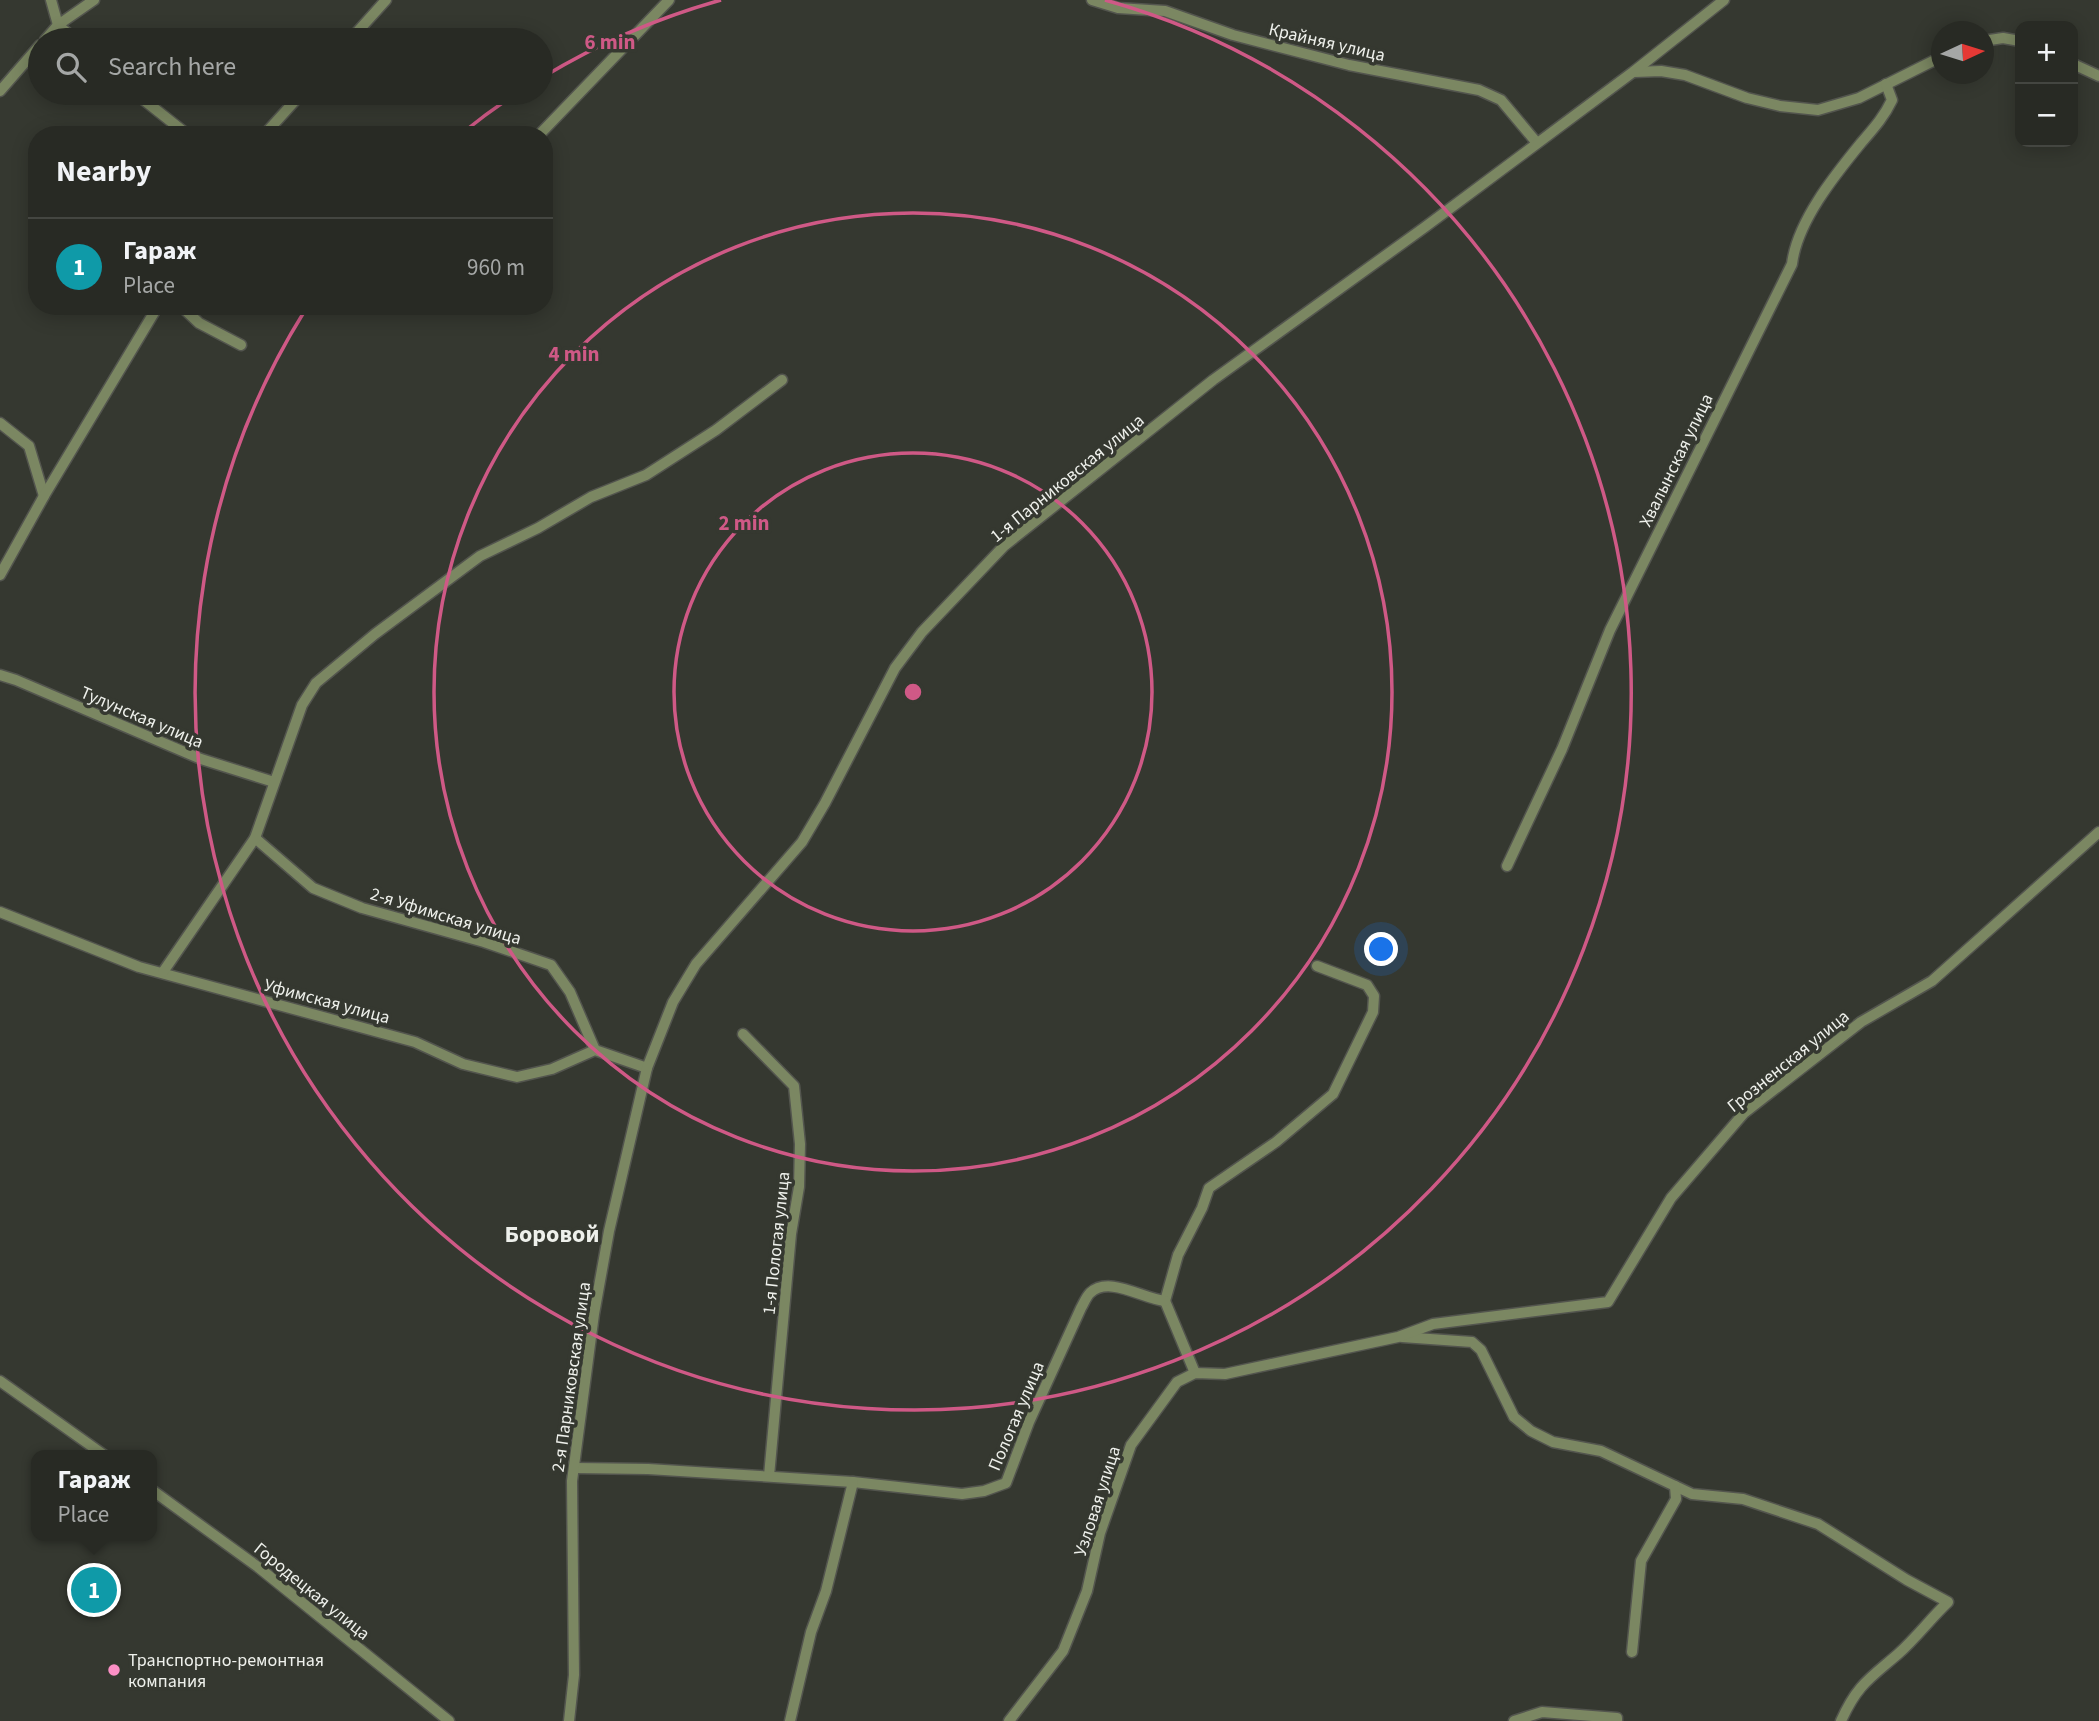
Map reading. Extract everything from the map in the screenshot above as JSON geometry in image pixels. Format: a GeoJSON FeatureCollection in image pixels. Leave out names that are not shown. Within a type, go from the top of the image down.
{"type":"FeatureCollection","features":[{"type":"Feature","properties":{"kind":"street"},"geometry":{"type":"LineString","coordinates":[[51,0],[58,25],[62,28]]}},
{"type":"Feature","properties":{"kind":"street"},"geometry":{"type":"LineString","coordinates":[[55,28],[94,0]]}},
{"type":"Feature","properties":{"kind":"street"},"geometry":{"type":"LineString","coordinates":[[360,28],[386,0]]}},
{"type":"Feature","properties":{"kind":"street"},"geometry":{"type":"LineString","coordinates":[[548,126],[669,0]]}},
{"type":"Feature","properties":{"kind":"street","name":"Крайняя улица"},"geometry":{"type":"LineString","coordinates":[[1092,0],[1118,8],[1165,11],[1233,35],[1349,65],[1479,90],[1501,100],[1537,143]]}},
{"type":"Feature","properties":{"kind":"street","name":"1-я Парниковская улица"},"geometry":{"type":"LineString","coordinates":[[655,1043],[673,1002],[696,964],[802,842],[895,668],[922,632],[1004,546],[1213,380],[1425,227],[1633,72],[1724,0]]}},
{"type":"Feature","properties":{"kind":"street"},"geometry":{"type":"LineString","coordinates":[[1994,39],[2015,40]]}},
{"type":"Feature","properties":{"kind":"street"},"geometry":{"type":"LineString","coordinates":[[0,91],[28,59]]}},
{"type":"Feature","properties":{"kind":"street"},"geometry":{"type":"LineString","coordinates":[[1633,72],[1661,71],[1685,75],[1747,98],[1780,106],[1818,110],[1859,98],[1931,62]]}},
{"type":"Feature","properties":{"kind":"street"},"geometry":{"type":"LineString","coordinates":[[2078,66],[2099,76]]}},
{"type":"Feature","properties":{"kind":"street","name":"Хвалынская улица"},"geometry":{"type":"LineString","coordinates":[[1507,866],[1562,749],[1610,630],[1792,264],[1793,251],[1811,213],[1835,176],[1884,117],[1892,100],[1886,84]]}},
{"type":"Feature","properties":{"kind":"street"},"geometry":{"type":"LineString","coordinates":[[150,105],[177,126]]}},
{"type":"Feature","properties":{"kind":"street"},"geometry":{"type":"LineString","coordinates":[[272,126],[291,105]]}},
{"type":"Feature","properties":{"kind":"street"},"geometry":{"type":"LineString","coordinates":[[0,575],[153,315]]}},
{"type":"Feature","properties":{"kind":"street"},"geometry":{"type":"LineString","coordinates":[[191,315],[199,323],[241,345]]}},
{"type":"Feature","properties":{"kind":"street"},"geometry":{"type":"LineString","coordinates":[[163,972],[255,838],[302,705],[316,682],[375,634],[480,556],[538,528],[591,497],[646,475],[716,430],[782,380]]}},
{"type":"Feature","properties":{"kind":"street"},"geometry":{"type":"LineString","coordinates":[[0,422],[29,446],[44,496]]}},
{"type":"Feature","properties":{"kind":"street","name":"Тулунская улица"},"geometry":{"type":"LineString","coordinates":[[0,676],[16,680],[201,760],[274,782]]}},
{"type":"Feature","properties":{"kind":"street","name":"Грозненская улица"},"geometry":{"type":"LineString","coordinates":[[1398,1337],[1433,1324],[1608,1301],[1671,1198],[1744,1113],[1861,1021],[1932,981],[2099,832]]}},
{"type":"Feature","properties":{"kind":"street","name":"2-я Уфимская улица"},"geometry":{"type":"LineString","coordinates":[[255,838],[313,888],[362,908],[484,942],[551,965],[570,992],[595,1050]]}},
{"type":"Feature","properties":{"kind":"street","name":"Уфимская улица"},"geometry":{"type":"LineString","coordinates":[[0,912],[139,967],[415,1042],[463,1064],[517,1077],[552,1069],[595,1050]]}},
{"type":"Feature","properties":{"kind":"street"},"geometry":{"type":"LineString","coordinates":[[1317,966],[1367,985],[1374,996],[1373,1012],[1333,1094],[1276,1142],[1209,1188],[1178,1255],[1165,1301],[1195,1373],[1224,1374],[1398,1337],[1472,1342],[1481,1350],[1514,1417],[1531,1431],[1553,1442],[1601,1451],[1692,1494],[1743,1499],[1818,1524],[1906,1580],[1948,1602],[1899,1653],[1868,1677],[1849,1702],[1841,1721]]}},
{"type":"Feature","properties":{"kind":"street","name":"1-я Пологая улица"},"geometry":{"type":"LineString","coordinates":[[743,1034],[794,1086],[800,1144],[799,1187],[790,1247],[769,1476]]}},
{"type":"Feature","properties":{"kind":"street","name":"2-я Парниковская улица"},"geometry":{"type":"LineString","coordinates":[[569,1721],[574,1675],[572,1481],[594,1314],[609,1231],[655,1043]]}},
{"type":"Feature","properties":{"kind":"street"},"geometry":{"type":"LineString","coordinates":[[595,1050],[647,1068]]}},
{"type":"Feature","properties":{"kind":"street","name":"Пологая улица"},"geometry":{"type":"LineString","coordinates":[[575,1468],[769,1476],[962,1494],[984,1491],[1006,1483],[1029,1422],[1090,1293],[1103,1286],[1118,1287],[1153,1300],[1165,1301]]}},
{"type":"Feature","properties":{"kind":"street","name":"Узловая улица"},"geometry":{"type":"LineString","coordinates":[[1009,1721],[1063,1651],[1087,1591],[1100,1533],[1131,1445],[1177,1381],[1195,1373]]}},
{"type":"Feature","properties":{"kind":"street"},"geometry":{"type":"LineString","coordinates":[[0,1381],[97,1450]]}},
{"type":"Feature","properties":{"kind":"street"},"geometry":{"type":"LineString","coordinates":[[790,1721],[811,1632],[826,1591],[853,1482]]}},
{"type":"Feature","properties":{"kind":"street"},"geometry":{"type":"LineString","coordinates":[[1632,1652],[1641,1561],[1676,1499],[1675,1486]]}},
{"type":"Feature","properties":{"kind":"street","name":"Городецкая улица"},"geometry":{"type":"LineString","coordinates":[[157,1494],[257,1567],[449,1721]]}},
{"type":"Feature","properties":{"kind":"street"},"geometry":{"type":"LineString","coordinates":[[1514,1721],[1542,1712],[1617,1717],[1616,1721]]}},
{"type":"Feature","properties":{"kind":"place","name":"Гараж"},"geometry":{"type":"Point","coordinates":[94,1590]}},
{"type":"Feature","properties":{"kind":"place","name":"Транспортно-ремонтная компания"},"geometry":{"type":"Point","coordinates":[114,1670]}},
{"type":"Feature","properties":{"kind":"district","name":"Боровой"},"geometry":{"type":"Point","coordinates":[552,1234]}}]}
